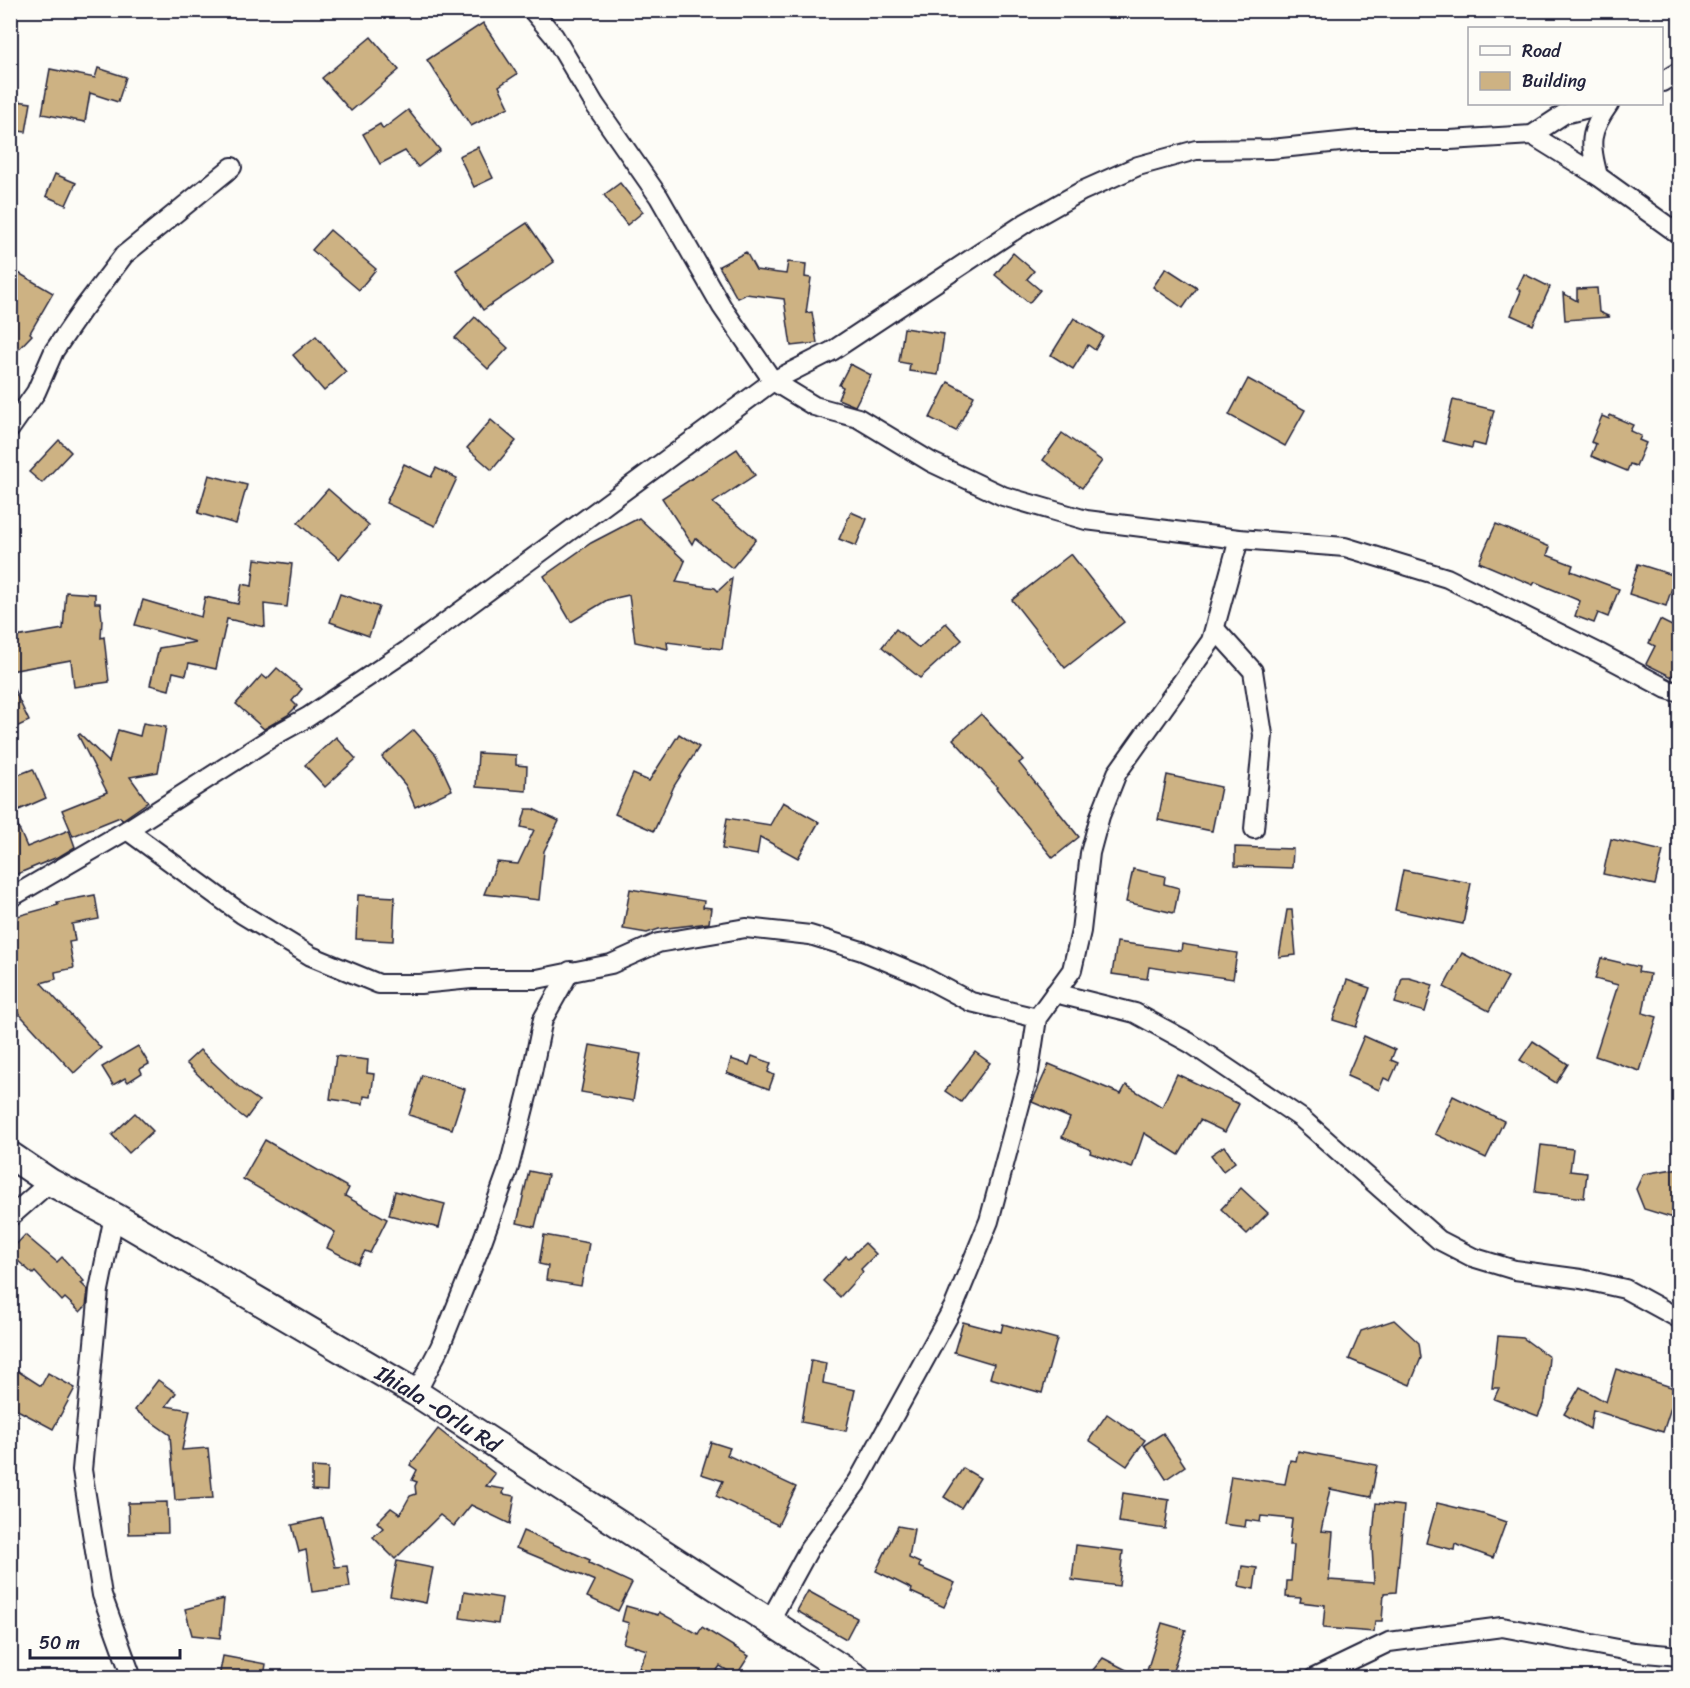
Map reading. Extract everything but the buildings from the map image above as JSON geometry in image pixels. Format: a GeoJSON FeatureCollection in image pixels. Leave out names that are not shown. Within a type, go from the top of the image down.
{"type":"FeatureCollection","features":[{"type":"Feature","properties":{"kind":"main road","name":"Ihiala -Orlu Rd"},"geometry":{"type":"LineString","coordinates":[[10,1155],[50,1182],[114,1216],[416,1393],[857,1677]]}},
{"type":"Feature","properties":{"kind":"street"},"geometry":{"type":"LineString","coordinates":[[533,11],[554,36],[595,105],[659,197],[722,307],[773,381],[814,406],[858,418],[931,462],[1003,496],[1086,520],[1239,539],[1345,547],[1447,578],[1667,689],[1680,693]]}},
{"type":"Feature","properties":{"kind":"street"},"geometry":{"type":"LineString","coordinates":[[1663,81],[1680,71]]}},
{"type":"Feature","properties":{"kind":"street"},"geometry":{"type":"LineString","coordinates":[[10,898],[127,830],[308,717],[408,650],[773,381],[832,351],[1027,222],[1082,191],[1138,166],[1196,150],[1271,148],[1360,140],[1450,140],[1532,135],[1564,114],[1603,105]]}},
{"type":"Feature","properties":{"kind":"street"},"geometry":{"type":"LineString","coordinates":[[1598,176],[1591,151],[1592,135],[1606,105]]}},
{"type":"Feature","properties":{"kind":"street"},"geometry":{"type":"LineString","coordinates":[[1532,135],[1598,176],[1680,235]]}},
{"type":"Feature","properties":{"kind":"street"},"geometry":{"type":"LineString","coordinates":[[10,429],[36,392],[54,351],[124,255],[232,167]]}},
{"type":"Feature","properties":{"kind":"street"},"geometry":{"type":"LineString","coordinates":[[769,1622],[809,1549],[858,1480],[954,1306],[989,1221],[1029,1071],[1037,1018],[1072,969],[1081,931],[1090,852],[1100,816],[1117,773],[1211,640],[1239,539]]}},
{"type":"Feature","properties":{"kind":"street"},"geometry":{"type":"LineString","coordinates":[[1215,629],[1253,671],[1263,735],[1254,829]]}},
{"type":"Feature","properties":{"kind":"street"},"geometry":{"type":"LineString","coordinates":[[127,830],[242,914],[311,956],[379,984],[420,984],[471,979],[537,979],[611,964],[658,943],[746,928],[810,935],[852,947],[920,975],[971,1002],[1037,1018]]}},
{"type":"Feature","properties":{"kind":"street"},"geometry":{"type":"LineString","coordinates":[[416,1393],[445,1337],[479,1250],[509,1167],[543,1019],[570,971]]}},
{"type":"Feature","properties":{"kind":"street"},"geometry":{"type":"LineString","coordinates":[[1055,993],[1135,1013],[1190,1043],[1301,1118],[1439,1240],[1472,1257],[1515,1270],[1625,1289],[1680,1319]]}},
{"type":"Feature","properties":{"kind":"street"},"geometry":{"type":"LineString","coordinates":[[10,1217],[50,1182]]}},
{"type":"Feature","properties":{"kind":"street"},"geometry":{"type":"LineString","coordinates":[[114,1216],[99,1290],[82,1470],[102,1595],[132,1677]]}},
{"type":"Feature","properties":{"kind":"street"},"geometry":{"type":"LineString","coordinates":[[1314,1677],[1389,1642],[1502,1628],[1634,1652],[1680,1656]]}}]}
